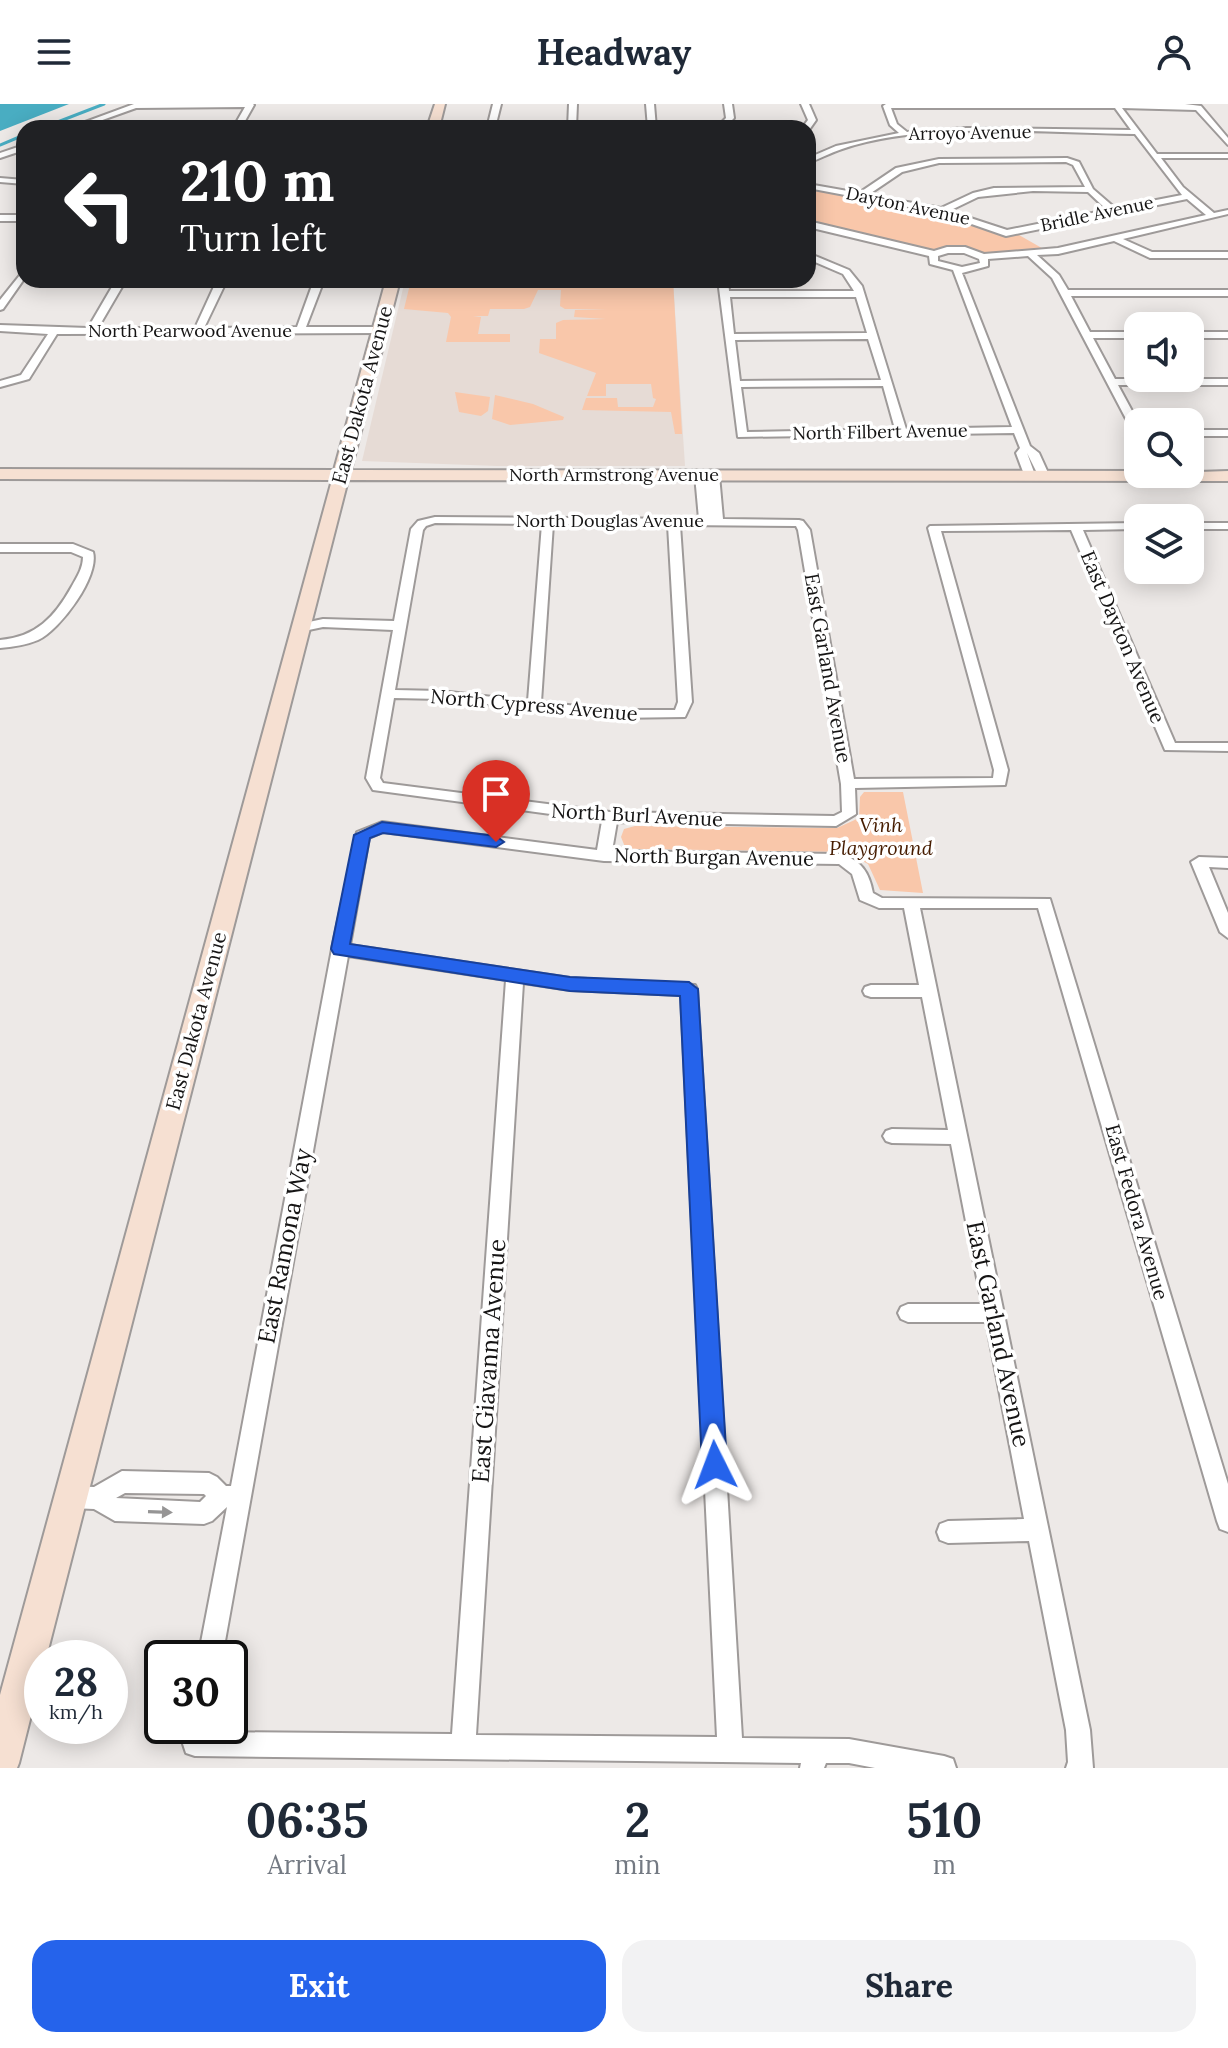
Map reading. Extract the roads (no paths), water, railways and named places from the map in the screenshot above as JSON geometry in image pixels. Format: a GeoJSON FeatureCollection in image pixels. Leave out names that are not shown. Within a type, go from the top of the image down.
{"type":"FeatureCollection","features":[{"type":"Feature","properties":{"kind":"street"},"geometry":{"type":"LineString","coordinates":[[96,120],[135,106],[250,105]]}},
{"type":"Feature","properties":{"kind":"street"},"geometry":{"type":"LineString","coordinates":[[905,134],[894,125],[887,106],[1194,106],[1228,143]]}},
{"type":"Feature","properties":{"kind":"street"},"geometry":{"type":"LineString","coordinates":[[1117,106],[1190,199],[1223,216]]}},
{"type":"Feature","properties":{"kind":"street","name":"Arroyo Avenue"},"geometry":{"type":"LineString","coordinates":[[816,156],[846,145],[905,134],[1137,132]]}},
{"type":"Feature","properties":{"kind":"street"},"geometry":{"type":"LineString","coordinates":[[1155,156],[1228,156]]}},
{"type":"Feature","properties":{"kind":"street"},"geometry":{"type":"LineString","coordinates":[[862,195],[887,176],[917,165],[971,160],[1067,160],[1076,164],[1090,190],[1112,210]]}},
{"type":"Feature","properties":{"kind":"street","name":"Dayton Avenue"},"geometry":{"type":"LineString","coordinates":[[816,187],[942,211],[1006,233]]}},
{"type":"Feature","properties":{"kind":"street"},"geometry":{"type":"LineString","coordinates":[[942,211],[958,200],[985,192],[1090,190]]}},
{"type":"Feature","properties":{"kind":"street","name":"Bridle Avenue"},"geometry":{"type":"LineString","coordinates":[[1006,233],[1112,210],[1190,199]]}},
{"type":"Feature","properties":{"kind":"street"},"geometry":{"type":"LineString","coordinates":[[933,256],[938,265],[957,270],[984,261],[1036,258],[1223,216]]}},
{"type":"Feature","properties":{"kind":"street"},"geometry":{"type":"LineString","coordinates":[[816,229],[933,256],[956,249],[984,261]]}},
{"type":"Feature","properties":{"kind":"street"},"geometry":{"type":"LineString","coordinates":[[1120,240],[1150,255],[1228,255]]}},
{"type":"Feature","properties":{"kind":"street"},"geometry":{"type":"LineString","coordinates":[[1036,258],[1056,277],[1126,408]]}},
{"type":"Feature","properties":{"kind":"street"},"geometry":{"type":"LineString","coordinates":[[816,259],[846,272],[860,294],[901,430]]}},
{"type":"Feature","properties":{"kind":"street"},"geometry":{"type":"LineString","coordinates":[[957,270],[1025,448],[1021,453],[1036,475]]}},
{"type":"Feature","properties":{"kind":"street"},"geometry":{"type":"LineString","coordinates":[[0,307],[16,284]]}},
{"type":"Feature","properties":{"kind":"street"},"geometry":{"type":"LineString","coordinates":[[91,331],[116,288]]}},
{"type":"Feature","properties":{"kind":"street"},"geometry":{"type":"LineString","coordinates":[[198,331],[218,288]]}},
{"type":"Feature","properties":{"kind":"street"},"geometry":{"type":"LineString","coordinates":[[300,331],[316,288]]}},
{"type":"Feature","properties":{"kind":"street","name":"East Dakota Avenue"},"geometry":{"type":"LineString","coordinates":[[0,1763],[84,1498],[299,628],[391,288]]}},
{"type":"Feature","properties":{"kind":"street"},"geometry":{"type":"LineString","coordinates":[[724,288],[736,384],[887,383]]}},
{"type":"Feature","properties":{"kind":"street"},"geometry":{"type":"LineString","coordinates":[[1065,293],[1228,293]]}},
{"type":"Feature","properties":{"kind":"street"},"geometry":{"type":"LineString","coordinates":[[725,294],[860,294]]}},
{"type":"Feature","properties":{"kind":"street","name":"North Pearwood Avenue"},"geometry":{"type":"LineString","coordinates":[[0,328],[54,331],[379,330]]}},
{"type":"Feature","properties":{"kind":"street"},"geometry":{"type":"LineString","coordinates":[[0,384],[25,377],[54,331]]}},
{"type":"Feature","properties":{"kind":"street"},"geometry":{"type":"LineString","coordinates":[[1088,335],[1124,335]]}},
{"type":"Feature","properties":{"kind":"street"},"geometry":{"type":"LineString","coordinates":[[1204,335],[1228,335]]}},
{"type":"Feature","properties":{"kind":"street"},"geometry":{"type":"LineString","coordinates":[[730,337],[873,336]]}},
{"type":"Feature","properties":{"kind":"street"},"geometry":{"type":"LineString","coordinates":[[1112,382],[1228,382]]}},
{"type":"Feature","properties":{"kind":"street","name":"North Filbert Avenue"},"geometry":{"type":"LineString","coordinates":[[736,384],[742,435],[1017,430]]}},
{"type":"Feature","properties":{"kind":"street"},"geometry":{"type":"LineString","coordinates":[[1204,433],[1228,433]]}},
{"type":"Feature","properties":{"kind":"street"},"geometry":{"type":"LineString","coordinates":[[707,475],[711,521]]}},
{"type":"Feature","properties":{"kind":"street","name":"North Armstrong Avenue"},"geometry":{"type":"LineString","coordinates":[[1,476],[1228,476]]}},
{"type":"Feature","properties":{"kind":"street"},"geometry":{"type":"LineString","coordinates":[[534,707],[548,520]]}},
{"type":"Feature","properties":{"kind":"street","name":"North Douglas Avenue"},"geometry":{"type":"LineString","coordinates":[[400,628],[417,529],[422,523],[548,520],[799,523]]}},
{"type":"Feature","properties":{"kind":"street","name":"North Cypress Avenue"},"geometry":{"type":"LineString","coordinates":[[388,694],[441,695],[613,714],[680,714],[685,702],[674,521]]}},
{"type":"Feature","properties":{"kind":"street","name":"East Garland Avenue"},"geometry":{"type":"LineString","coordinates":[[799,523],[804,530],[848,784],[849,814]]}},
{"type":"Feature","properties":{"kind":"street","name":"East Dayton Avenue"},"geometry":{"type":"LineString","coordinates":[[1075,526],[1170,747],[1228,747]]}},
{"type":"Feature","properties":{"kind":"street"},"geometry":{"type":"LineString","coordinates":[[848,784],[1000,782],[1001,770],[934,528],[1124,526]]}},
{"type":"Feature","properties":{"kind":"street"},"geometry":{"type":"LineString","coordinates":[[1204,526],[1228,526]]}},
{"type":"Feature","properties":{"kind":"street"},"geometry":{"type":"LineString","coordinates":[[0,548],[73,548],[89,555],[89,564],[64,613],[50,629],[27,641],[0,644]]}},
{"type":"Feature","properties":{"kind":"street"},"geometry":{"type":"LineString","coordinates":[[299,628],[323,632],[388,632],[400,628],[388,694]]}},
{"type":"Feature","properties":{"kind":"street","name":"North Burl Avenue"},"geometry":{"type":"LineString","coordinates":[[388,694],[373,778],[378,787],[610,817],[836,821],[849,814]]}},
{"type":"Feature","properties":{"kind":"street"},"geometry":{"type":"LineString","coordinates":[[604,856],[610,817]]}},
{"type":"Feature","properties":{"kind":"street","name":"North Burgan Avenue"},"geometry":{"type":"LineString","coordinates":[[362,835],[382,827],[604,856],[840,859],[853,863],[861,872],[866,896],[879,903],[1044,903]]}},
{"type":"Feature","properties":{"kind":"street","name":"East Ramona Way"},"geometry":{"type":"LineString","coordinates":[[212,1640],[230,1496],[362,835]]}},
{"type":"Feature","properties":{"kind":"street"},"geometry":{"type":"LineString","coordinates":[[1228,863],[1199,862],[1228,932]]}},
{"type":"Feature","properties":{"kind":"street","name":"East Garland Avenue"},"geometry":{"type":"LineString","coordinates":[[911,903],[1078,1730],[1079,1767]]}},
{"type":"Feature","properties":{"kind":"street","name":"East Fedora Avenue"},"geometry":{"type":"LineString","coordinates":[[1044,903],[1228,1521]]}},
{"type":"Feature","properties":{"kind":"street"},"geometry":{"type":"LineString","coordinates":[[340,949],[570,984],[689,989],[730,1750]]}},
{"type":"Feature","properties":{"kind":"street","name":"East Giavanna Avenue"},"geometry":{"type":"LineString","coordinates":[[463,1747],[515,976]]}},
{"type":"Feature","properties":{"kind":"street"},"geometry":{"type":"LineString","coordinates":[[871,991],[928,991]]}},
{"type":"Feature","properties":{"kind":"street"},"geometry":{"type":"LineString","coordinates":[[892,1136],[958,1137]]}},
{"type":"Feature","properties":{"kind":"street"},"geometry":{"type":"LineString","coordinates":[[908,1313],[993,1313]]}},
{"type":"Feature","properties":{"kind":"street"},"geometry":{"type":"LineString","coordinates":[[84,1498],[115,1510],[204,1513],[230,1496]]}},
{"type":"Feature","properties":{"kind":"street"},"geometry":{"type":"LineString","coordinates":[[948,1532],[1038,1530]]}},
{"type":"Feature","properties":{"kind":"street"},"geometry":{"type":"LineString","coordinates":[[248,1737],[463,1747],[730,1750],[819,1762],[849,1751],[944,1768]]}},
{"type":"Feature","properties":{"kind":"water"},"geometry":{"type":"Polygon","coordinates":[[[0,104],[69,104],[28,120],[16,120],[16,125],[0,131],[0,104]]]}},
{"type":"Feature","properties":{"kind":"waterway"},"geometry":{"type":"LineString","coordinates":[[63,120],[104,104]]}},
{"type":"Feature","properties":{"kind":"waterway"},"geometry":{"type":"LineString","coordinates":[[0,145],[16,138]]}},
{"type":"Feature","properties":{"kind":"park label","name":"Vinh Playground"},"geometry":{"type":"Point","coordinates":[881,836]}}]}
